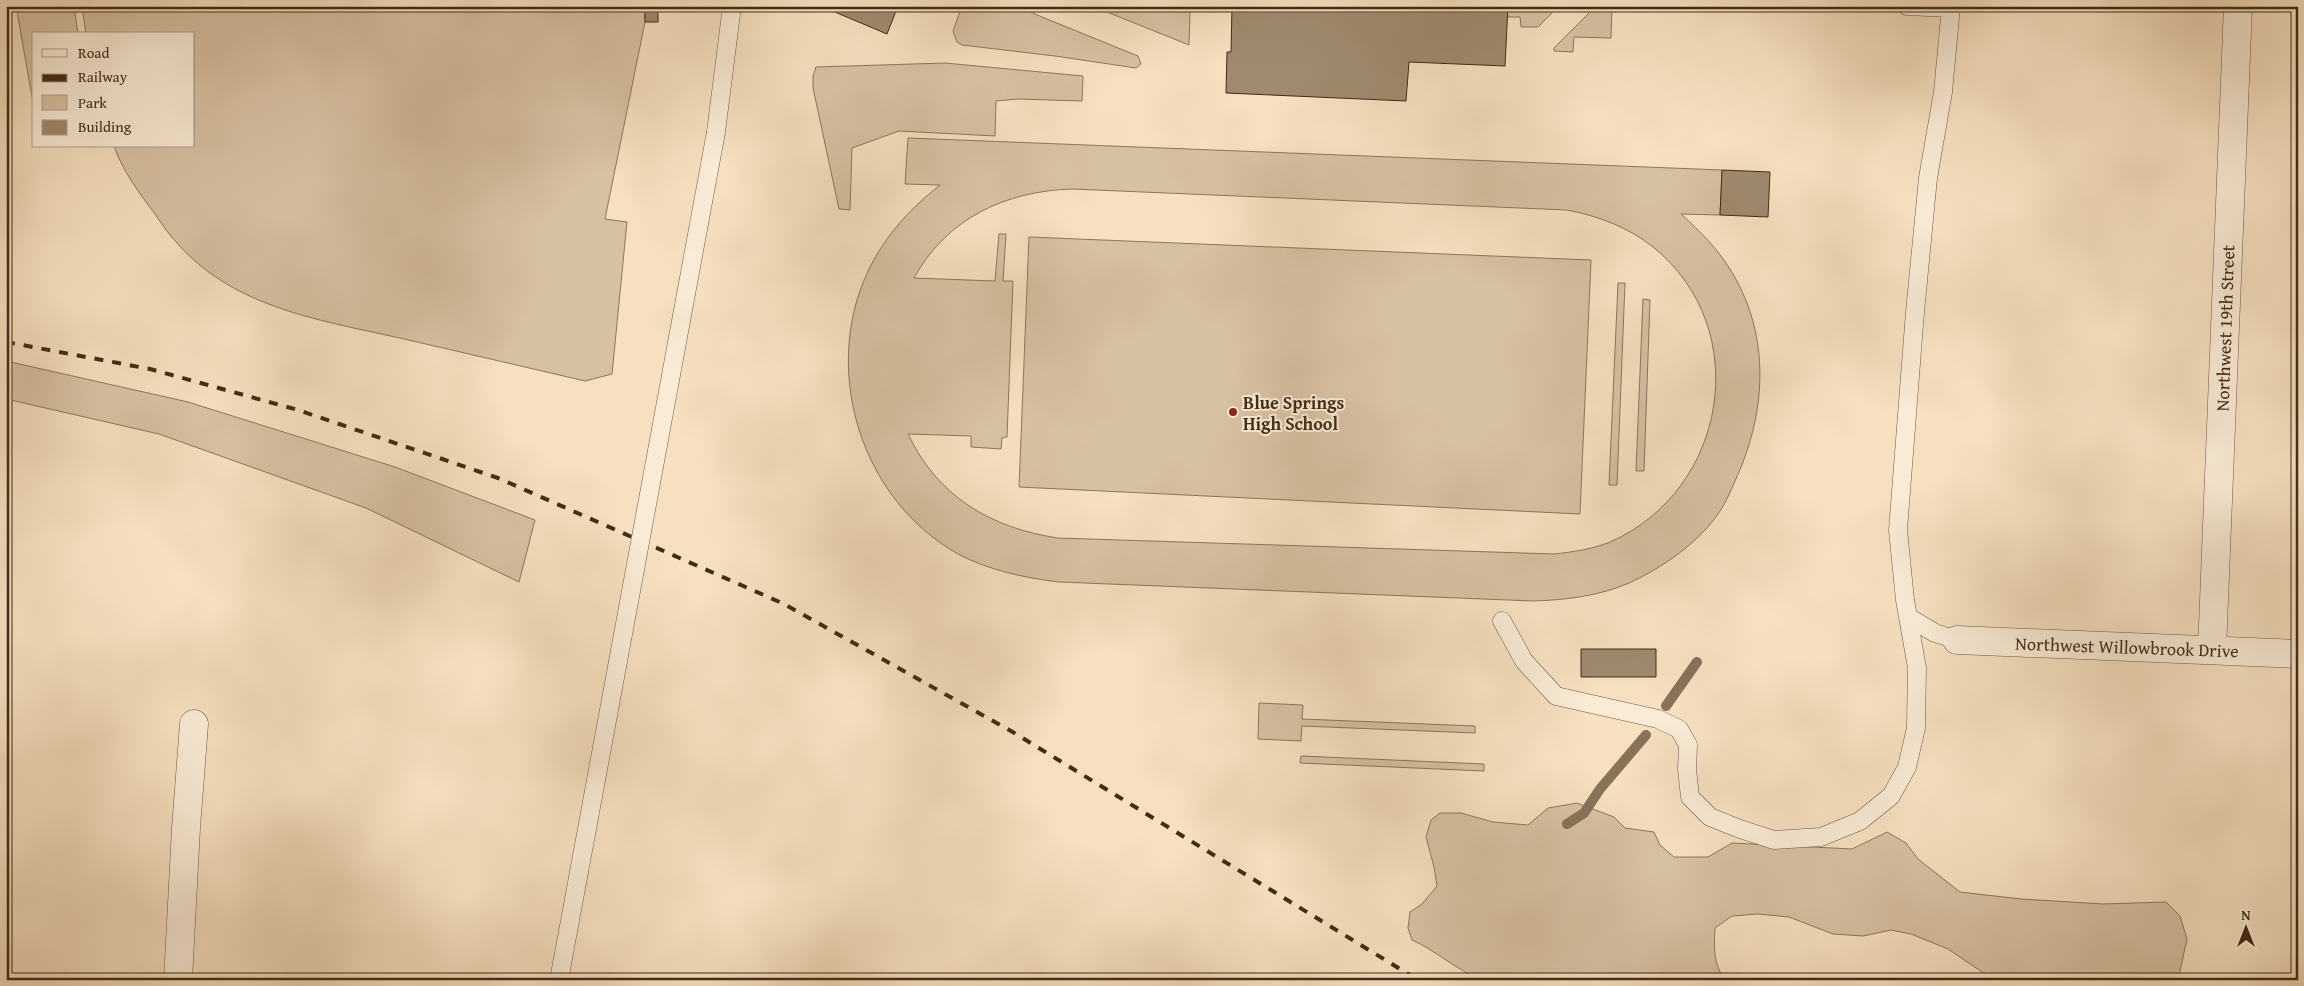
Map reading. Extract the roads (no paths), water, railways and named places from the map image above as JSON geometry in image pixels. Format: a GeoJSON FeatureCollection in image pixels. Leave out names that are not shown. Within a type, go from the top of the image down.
{"type":"FeatureCollection","features":[{"type":"Feature","properties":{"kind":"street","name":"Northwest 19th Street"},"geometry":{"type":"LineString","coordinates":[[2212,650],[2238,6]]}},
{"type":"Feature","properties":{"kind":"street","name":"Northwest Willowbrook Drive"},"geometry":{"type":"LineString","coordinates":[[1957,640],[2298,654]]}},
{"type":"Feature","properties":{"kind":"street"},"geometry":{"type":"LineString","coordinates":[[178,980],[194,724]]}},
{"type":"Feature","properties":{"kind":"lane"},"geometry":{"type":"LineString","coordinates":[[559,980],[716,132],[732,6]]}},
{"type":"Feature","properties":{"kind":"lane"},"geometry":{"type":"LineString","coordinates":[[1502,621],[1524,661],[1556,696],[1658,719],[1679,729],[1688,745],[1687,769],[1690,797],[1710,817],[1774,840],[1821,837],[1860,821],[1891,796],[1907,767],[1916,728],[1917,668],[1908,618],[1898,530],[1928,178],[1942,92],[1951,7],[1907,6]]}},
{"type":"Feature","properties":{"kind":"lane"},"geometry":{"type":"LineString","coordinates":[[1908,618],[1934,633],[1957,640]]}},
{"type":"Feature","properties":{"kind":"waterway"},"geometry":{"type":"LineString","coordinates":[[1666,706],[1697,662]]}},
{"type":"Feature","properties":{"kind":"waterway"},"geometry":{"type":"LineString","coordinates":[[1567,824],[1584,813],[1600,789],[1646,735]]}},
{"type":"Feature","properties":{"kind":"railway"},"geometry":{"type":"LineString","coordinates":[[6,342],[150,369],[298,410],[498,478],[784,604],[1011,731],[1418,980]]}},
{"type":"Feature","properties":{"kind":"place","name":"Blue Springs High School"},"geometry":{"type":"Point","coordinates":[1233,412]}}]}
